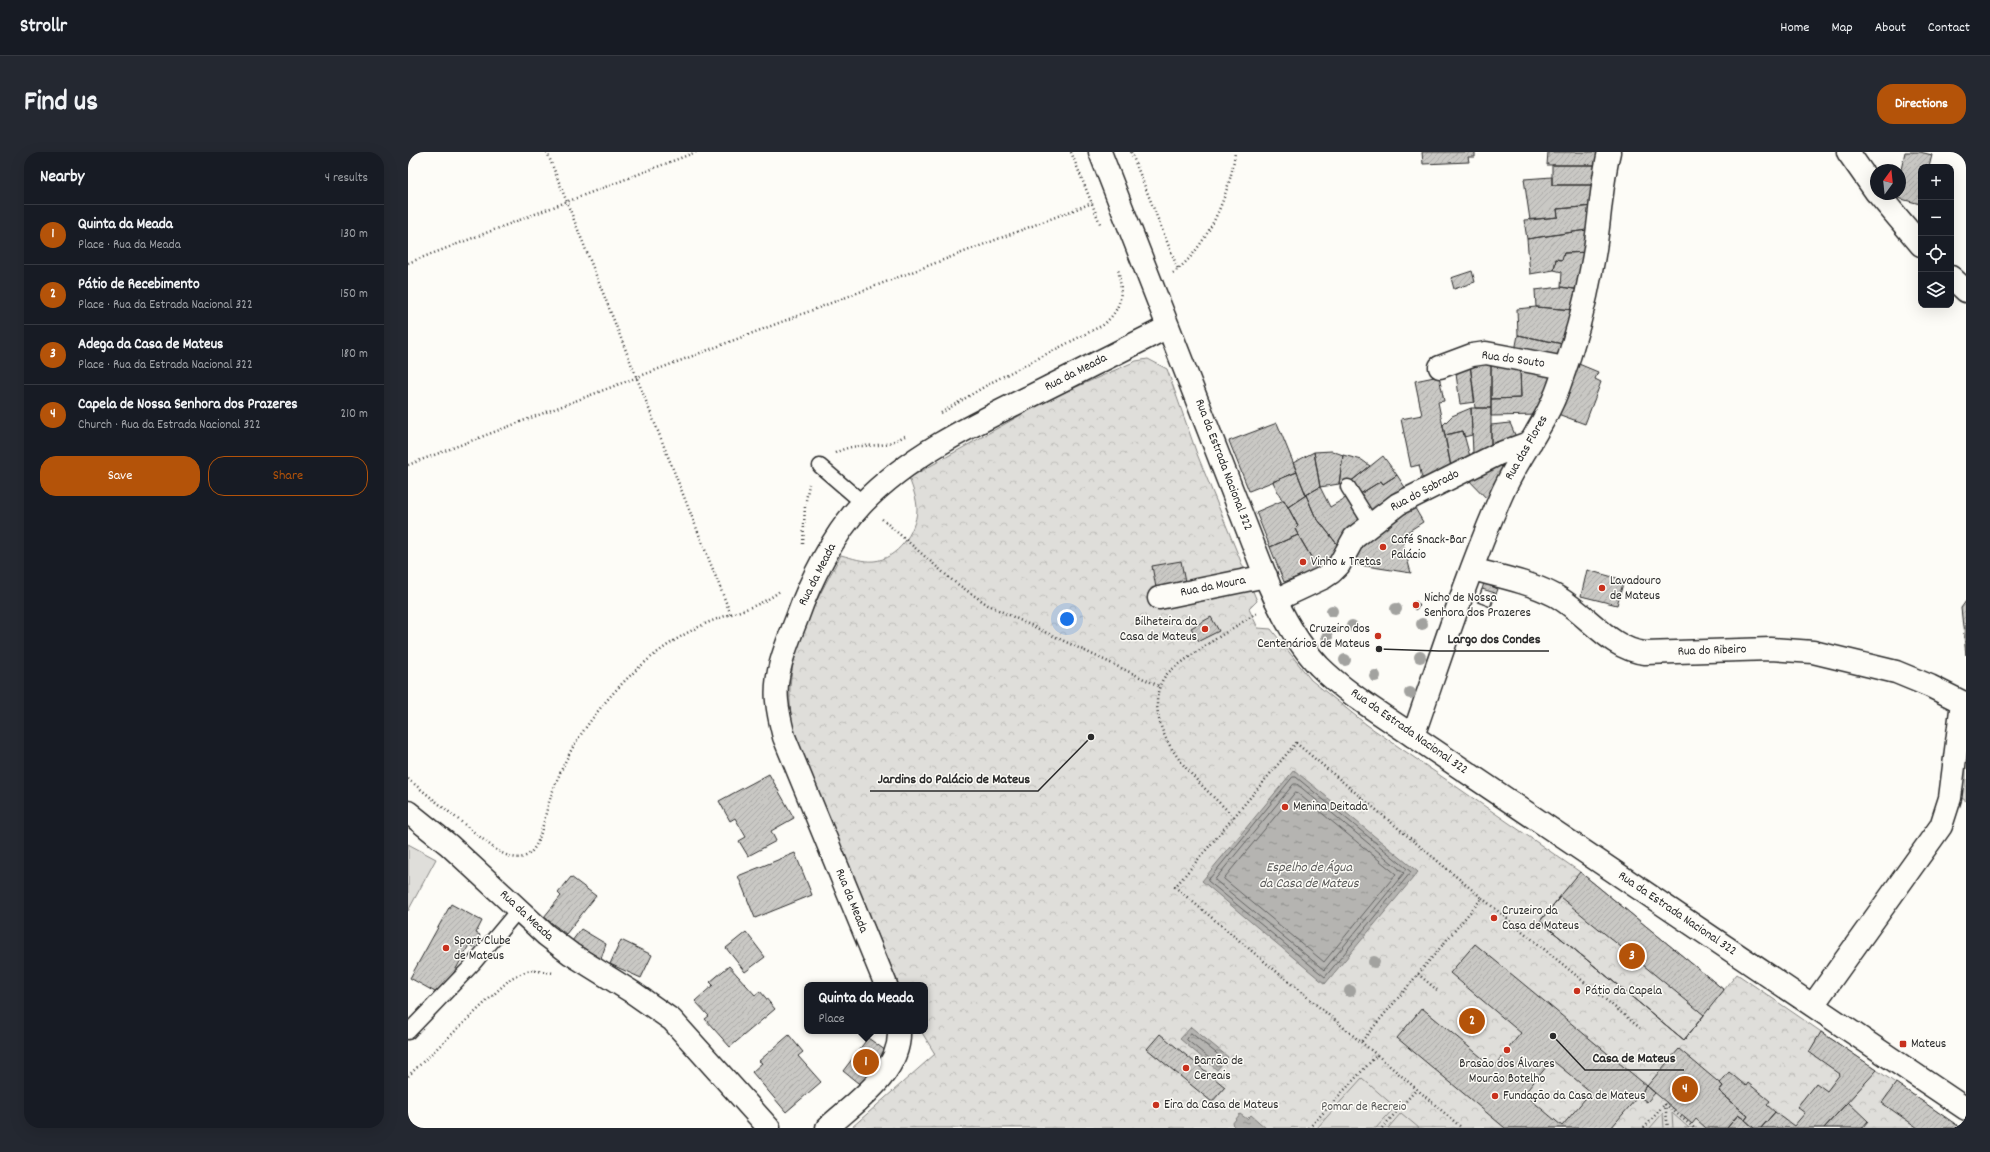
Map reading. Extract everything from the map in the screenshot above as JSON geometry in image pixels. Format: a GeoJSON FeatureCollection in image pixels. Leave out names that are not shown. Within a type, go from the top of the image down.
{"type":"FeatureCollection","features":[{"type":"Feature","properties":{"kind":"street","name":"Rua da Estrada Nacional 322"},"geometry":{"type":"LineString","coordinates":[[1100,152],[1276,600],[1295,634],[1319,666],[1360,699],[1413,736],[1966,1109]]}},
{"type":"Feature","properties":{"kind":"street","name":"Rua das Flores"},"geometry":{"type":"LineString","coordinates":[[1413,736],[1472,568],[1508,479],[1552,404],[1565,368],[1592,266],[1609,152]]}},
{"type":"Feature","properties":{"kind":"street"},"geometry":{"type":"LineString","coordinates":[[1848,152],[1870,183]]}},
{"type":"Feature","properties":{"kind":"street"},"geometry":{"type":"LineString","coordinates":[[1883,200],[1918,241]]}},
{"type":"Feature","properties":{"kind":"street"},"geometry":{"type":"LineString","coordinates":[[1954,280],[1966,291]]}},
{"type":"Feature","properties":{"kind":"street","name":"Rua da Meada"},"geometry":{"type":"LineString","coordinates":[[885,982],[784,737],[776,700],[783,655],[805,596],[820,566],[848,522],[863,503],[903,468],[991,416],[1168,327]]}},
{"type":"Feature","properties":{"kind":"street","name":"Rua do Souto"},"geometry":{"type":"LineString","coordinates":[[1440,367],[1477,354],[1486,353],[1565,368]]}},
{"type":"Feature","properties":{"kind":"street","name":"Rua do Sobrado"},"geometry":{"type":"LineString","coordinates":[[1276,600],[1324,578],[1332,572],[1339,564],[1354,538],[1391,508],[1412,496],[1498,454],[1531,442]]}},
{"type":"Feature","properties":{"kind":"street","name":"Rua do Ribeiro"},"geometry":{"type":"LineString","coordinates":[[1472,568],[1553,595],[1574,608],[1611,639],[1628,650],[1645,653],[1771,649],[1814,652],[1896,672],[1930,686],[1964,703]]}},
{"type":"Feature","properties":{"kind":"street","name":"Rua da Moura"},"geometry":{"type":"LineString","coordinates":[[1159,598],[1266,576]]}},
{"type":"Feature","properties":{"kind":"street"},"geometry":{"type":"LineString","coordinates":[[1813,1006],[1941,826],[1950,798],[1964,703]]}},
{"type":"Feature","properties":{"kind":"street","name":"Rua da Meada"},"geometry":{"type":"LineString","coordinates":[[408,812],[449,845],[546,935],[571,954],[632,992],[672,1020],[769,1128]]}},
{"type":"Feature","properties":{"kind":"street"},"geometry":{"type":"LineString","coordinates":[[827,1128],[878,1080],[891,1062],[895,1052],[898,1034]]}},
{"type":"Feature","properties":{"kind":"lane"},"geometry":{"type":"LineString","coordinates":[[820,466],[863,503]]}},
{"type":"Feature","properties":{"kind":"lane"},"geometry":{"type":"LineString","coordinates":[[1348,487],[1371,524]]}},
{"type":"Feature","properties":{"kind":"lane"},"geometry":{"type":"LineString","coordinates":[[408,1032],[473,964],[519,909]]}},
{"type":"Feature","properties":{"kind":"path"},"geometry":{"type":"LineString","coordinates":[[548,152],[731,615]]}},
{"type":"Feature","properties":{"kind":"path"},"geometry":{"type":"LineString","coordinates":[[408,263],[696,152]]}},
{"type":"Feature","properties":{"kind":"path"},"geometry":{"type":"LineString","coordinates":[[1071,152],[1104,232]]}},
{"type":"Feature","properties":{"kind":"path"},"geometry":{"type":"LineString","coordinates":[[1131,152],[1178,269]]}},
{"type":"Feature","properties":{"kind":"path"},"geometry":{"type":"LineString","coordinates":[[1152,283],[1178,269],[1195,254],[1206,235],[1225,194],[1235,152]]}},
{"type":"Feature","properties":{"kind":"path"},"geometry":{"type":"LineString","coordinates":[[408,465],[1092,203]]}},
{"type":"Feature","properties":{"kind":"path"},"geometry":{"type":"LineString","coordinates":[[938,415],[992,382],[1103,325],[1112,318],[1119,306],[1122,288],[1115,262]]}},
{"type":"Feature","properties":{"kind":"path"},"geometry":{"type":"LineString","coordinates":[[802,549],[807,492],[811,478],[820,466],[832,455],[846,448],[862,444],[878,445],[891,442],[910,433]]}},
{"type":"Feature","properties":{"kind":"path"},"geometry":{"type":"LineString","coordinates":[[863,503],[944,573],[975,597],[1020,621],[1159,686]]}},
{"type":"Feature","properties":{"kind":"path"},"geometry":{"type":"LineString","coordinates":[[408,778],[505,856],[515,859],[526,855],[535,848],[542,836],[549,802],[561,768],[576,742],[594,717],[649,658],[678,638],[708,623],[771,599],[784,587]]}},
{"type":"Feature","properties":{"kind":"path"},"geometry":{"type":"LineString","coordinates":[[1234,817],[1194,777],[1169,744],[1160,724],[1157,703],[1159,686],[1168,673],[1276,600]]}},
{"type":"Feature","properties":{"kind":"path"},"geometry":{"type":"LineString","coordinates":[[1462,1128],[1175,887],[1296,743],[1640,1028]]}},
{"type":"Feature","properties":{"kind":"path"},"geometry":{"type":"LineString","coordinates":[[1361,1042],[1482,898]]}},
{"type":"Feature","properties":{"kind":"path"},"geometry":{"type":"LineString","coordinates":[[408,1076],[511,978],[530,970],[556,974]]}},
{"type":"Feature","properties":{"kind":"path"},"geometry":{"type":"LineString","coordinates":[[1418,974],[1437,990]]}},
{"type":"Feature","properties":{"kind":"path"},"geometry":{"type":"LineString","coordinates":[[1309,1128],[1376,1055]]}},
{"type":"Feature","properties":{"kind":"path"},"geometry":{"type":"LineString","coordinates":[[1382,1128],[1416,1090]]}},
{"type":"Feature","properties":{"kind":"path"},"geometry":{"type":"LineString","coordinates":[[1644,1128],[1665,1104]]}},
{"type":"Feature","properties":{"kind":"path"},"geometry":{"type":"LineString","coordinates":[[1665,1104],[1668,1128]]}},
{"type":"Feature","properties":{"kind":"path"},"geometry":{"type":"LineString","coordinates":[[1665,1104],[1694,1128]]}},
{"type":"Feature","properties":{"kind":"path"},"geometry":{"type":"LineString","coordinates":[[1454,1128],[1457,1124]]}},
{"type":"Feature","properties":{"kind":"green space"},"geometry":{"type":"Polygon","coordinates":[[[1148,359],[1167,369],[1197,454],[1257,601],[1249,609],[1258,628],[1271,629],[1311,680],[1367,725],[1580,872],[1724,990],[1737,974],[1961,1128],[851,1128],[935,1054],[923,1034],[928,1034],[928,982],[898,982],[801,750],[792,721],[790,698],[791,676],[795,655],[802,634],[810,614],[841,555],[874,561],[890,555],[904,543],[913,527],[917,510],[916,498],[909,478],[1051,398],[1136,361],[1148,359]]]}},
{"type":"Feature","properties":{"kind":"green space"},"geometry":{"type":"Polygon","coordinates":[[[1966,711],[1966,801],[1955,793],[1966,711]]]}},
{"type":"Feature","properties":{"kind":"green space"},"geometry":{"type":"Polygon","coordinates":[[[408,844],[436,859],[408,911],[408,844]]]}},
{"type":"Feature","properties":{"kind":"green space","name":"Pomar de Recreio"},"geometry":{"type":"Polygon","coordinates":[[[1362,1078],[1395,1107],[1376,1128],[1317,1128],[1362,1078]]]}},
{"type":"Feature","properties":{"kind":"green space","name":"Pomar de Recreio"},"geometry":{"type":"Polygon","coordinates":[[[1401,1113],[1419,1128],[1388,1128],[1401,1113]]]}},
{"type":"Feature","properties":{"kind":"green space"},"geometry":{"type":"Polygon","coordinates":[[[1663,1113],[1664,1128],[1650,1128],[1663,1113]]]}},
{"type":"Feature","properties":{"kind":"green space"},"geometry":{"type":"Polygon","coordinates":[[[1672,1113],[1689,1128],[1673,1128],[1672,1113]]]}},
{"type":"Feature","properties":{"kind":"water","name":"Espelho de Água da Casa de Mateus"},"geometry":{"type":"Polygon","coordinates":[[[1294,770],[1418,872],[1325,984],[1202,881],[1294,770]]]}},
{"type":"Feature","properties":{"kind":"water"},"geometry":{"type":"Polygon","coordinates":[[[1191,1027],[1228,1057],[1217,1070],[1180,1039],[1191,1027]]]}},
{"type":"Feature","properties":{"kind":"water"},"geometry":{"type":"Polygon","coordinates":[[[1240,1114],[1247,1119],[1251,1115],[1266,1128],[1236,1128],[1232,1124],[1240,1114]]]}},
{"type":"Feature","properties":{"kind":"building"},"geometry":{"type":"Polygon","coordinates":[[[1422,152],[1475,152],[1475,157],[1468,157],[1469,162],[1423,164],[1422,152]]]}},
{"type":"Feature","properties":{"kind":"building"},"geometry":{"type":"Polygon","coordinates":[[[1548,152],[1597,152],[1596,165],[1547,165],[1548,152]]]}},
{"type":"Feature","properties":{"kind":"building"},"geometry":{"type":"Polygon","coordinates":[[[1905,152],[1920,152],[1932,155],[1930,164],[1918,164],[1918,203],[1905,200],[1906,164],[1902,164],[1905,152]]]}},
{"type":"Feature","properties":{"kind":"building"},"geometry":{"type":"Polygon","coordinates":[[[1552,165],[1596,165],[1595,185],[1552,185],[1552,165]]]}},
{"type":"Feature","properties":{"kind":"building"},"geometry":{"type":"Polygon","coordinates":[[[1552,177],[1552,185],[1595,185],[1594,206],[1557,209],[1558,217],[1530,220],[1524,179],[1552,177]]]}},
{"type":"Feature","properties":{"kind":"building"},"geometry":{"type":"Polygon","coordinates":[[[1594,206],[1593,229],[1527,239],[1524,220],[1558,217],[1557,209],[1594,206]]]}},
{"type":"Feature","properties":{"kind":"building"},"geometry":{"type":"Polygon","coordinates":[[[1593,229],[1592,252],[1564,253],[1562,260],[1556,259],[1554,270],[1530,274],[1527,239],[1593,229]]]}},
{"type":"Feature","properties":{"kind":"building"},"geometry":{"type":"Polygon","coordinates":[[[1592,252],[1581,290],[1561,287],[1562,272],[1554,270],[1556,259],[1562,260],[1564,253],[1592,252]]]}},
{"type":"Feature","properties":{"kind":"building"},"geometry":{"type":"Polygon","coordinates":[[[1472,271],[1475,282],[1454,289],[1451,278],[1472,271]]]}},
{"type":"Feature","properties":{"kind":"building"},"geometry":{"type":"Polygon","coordinates":[[[1561,287],[1581,290],[1574,310],[1536,307],[1535,290],[1561,287]]]}},
{"type":"Feature","properties":{"kind":"building"},"geometry":{"type":"Polygon","coordinates":[[[1536,307],[1574,310],[1563,344],[1518,335],[1517,309],[1536,307]]]}},
{"type":"Feature","properties":{"kind":"building"},"geometry":{"type":"Polygon","coordinates":[[[1518,335],[1563,344],[1558,365],[1514,356],[1518,335]]]}},
{"type":"Feature","properties":{"kind":"building"},"geometry":{"type":"Polygon","coordinates":[[[1491,358],[1520,368],[1521,398],[1491,399],[1491,358]]]}},
{"type":"Feature","properties":{"kind":"building"},"geometry":{"type":"Polygon","coordinates":[[[1491,358],[1491,408],[1475,408],[1470,364],[1491,358]]]}},
{"type":"Feature","properties":{"kind":"building"},"geometry":{"type":"Polygon","coordinates":[[[1574,362],[1598,372],[1595,379],[1601,382],[1585,424],[1555,413],[1574,362]]]}},
{"type":"Feature","properties":{"kind":"building"},"geometry":{"type":"Polygon","coordinates":[[[1470,364],[1475,402],[1460,404],[1455,366],[1470,364]]]}},
{"type":"Feature","properties":{"kind":"building"},"geometry":{"type":"Polygon","coordinates":[[[1520,368],[1558,374],[1539,415],[1491,416],[1491,399],[1521,398],[1520,368]]]}},
{"type":"Feature","properties":{"kind":"building"},"geometry":{"type":"Polygon","coordinates":[[[1439,376],[1444,401],[1438,402],[1452,472],[1422,478],[1419,465],[1411,467],[1401,419],[1422,415],[1415,381],[1439,376]]]}},
{"type":"Feature","properties":{"kind":"building"},"geometry":{"type":"Polygon","coordinates":[[[1471,408],[1491,408],[1491,453],[1473,453],[1471,408]]]}},
{"type":"Feature","properties":{"kind":"building"},"geometry":{"type":"Polygon","coordinates":[[[1471,408],[1472,435],[1464,437],[1463,431],[1445,435],[1443,425],[1452,416],[1471,408]]]}},
{"type":"Feature","properties":{"kind":"building"},"geometry":{"type":"Polygon","coordinates":[[[1277,423],[1297,472],[1249,491],[1229,441],[1277,423]]]}},
{"type":"Feature","properties":{"kind":"building"},"geometry":{"type":"Polygon","coordinates":[[[1510,423],[1518,442],[1491,453],[1491,425],[1510,423]]]}},
{"type":"Feature","properties":{"kind":"building"},"geometry":{"type":"Polygon","coordinates":[[[1463,431],[1472,464],[1452,472],[1445,435],[1463,431]]]}},
{"type":"Feature","properties":{"kind":"building"},"geometry":{"type":"Polygon","coordinates":[[[1332,451],[1343,455],[1339,484],[1320,487],[1314,452],[1332,451]]]}},
{"type":"Feature","properties":{"kind":"building"},"geometry":{"type":"Polygon","coordinates":[[[1314,452],[1320,487],[1306,495],[1293,463],[1314,452]]]}},
{"type":"Feature","properties":{"kind":"building"},"geometry":{"type":"Polygon","coordinates":[[[1343,455],[1362,460],[1370,466],[1349,483],[1339,484],[1343,455]]]}},
{"type":"Feature","properties":{"kind":"building"},"geometry":{"type":"Polygon","coordinates":[[[1383,456],[1397,475],[1383,484],[1381,481],[1357,496],[1349,483],[1383,456]]]}},
{"type":"Feature","properties":{"kind":"building"},"geometry":{"type":"Polygon","coordinates":[[[1494,459],[1506,471],[1491,503],[1464,475],[1494,459]]]}},
{"type":"Feature","properties":{"kind":"building"},"geometry":{"type":"Polygon","coordinates":[[[1297,472],[1306,495],[1288,507],[1284,500],[1282,500],[1273,482],[1297,472]]]}},
{"type":"Feature","properties":{"kind":"building"},"geometry":{"type":"Polygon","coordinates":[[[1397,475],[1408,492],[1369,516],[1357,496],[1381,481],[1383,484],[1397,475]]]}},
{"type":"Feature","properties":{"kind":"building"},"geometry":{"type":"Polygon","coordinates":[[[1320,487],[1330,507],[1349,496],[1363,518],[1340,548],[1315,516],[1306,495],[1320,487]]]}},
{"type":"Feature","properties":{"kind":"building"},"geometry":{"type":"Polygon","coordinates":[[[1306,495],[1315,516],[1340,548],[1318,569],[1295,529],[1298,526],[1288,507],[1306,495]]]}},
{"type":"Feature","properties":{"kind":"building"},"geometry":{"type":"Polygon","coordinates":[[[1284,500],[1298,526],[1295,529],[1298,535],[1270,547],[1256,512],[1284,500]]]}},
{"type":"Feature","properties":{"kind":"building"},"geometry":{"type":"Polygon","coordinates":[[[1412,503],[1423,522],[1401,536],[1411,573],[1353,564],[1357,537],[1412,503]]]}},
{"type":"Feature","properties":{"kind":"building"},"geometry":{"type":"Polygon","coordinates":[[[1298,535],[1318,569],[1284,582],[1270,547],[1298,535]]]}},
{"type":"Feature","properties":{"kind":"building"},"geometry":{"type":"Polygon","coordinates":[[[1181,561],[1186,588],[1157,593],[1152,566],[1181,561]]]}},
{"type":"Feature","properties":{"kind":"building","name":"Lavadouro de Mateus"},"geometry":{"type":"Polygon","coordinates":[[[1587,570],[1624,580],[1617,605],[1581,596],[1587,570]]]}},
{"type":"Feature","properties":{"kind":"building"},"geometry":{"type":"Polygon","coordinates":[[[1484,583],[1498,589],[1491,607],[1478,602],[1484,583]]]}},
{"type":"Feature","properties":{"kind":"building"},"geometry":{"type":"Polygon","coordinates":[[[1482,589],[1495,593],[1490,607],[1477,602],[1482,589]]]}},
{"type":"Feature","properties":{"kind":"building"},"geometry":{"type":"Polygon","coordinates":[[[1416,601],[1420,606],[1415,610],[1411,605],[1416,601]]]}},
{"type":"Feature","properties":{"kind":"building"},"geometry":{"type":"Polygon","coordinates":[[[1966,601],[1966,655],[1961,608],[1966,601]]]}},
{"type":"Feature","properties":{"kind":"building","name":"Bilheteira da Casa de Mateus"},"geometry":{"type":"Polygon","coordinates":[[[1211,617],[1219,631],[1199,641],[1191,628],[1211,617]]]}},
{"type":"Feature","properties":{"kind":"building"},"geometry":{"type":"Polygon","coordinates":[[[769,774],[794,818],[771,831],[776,841],[748,856],[739,841],[746,837],[735,818],[730,821],[719,801],[769,774]]]}},
{"type":"Feature","properties":{"kind":"building"},"geometry":{"type":"Polygon","coordinates":[[[795,853],[812,895],[755,918],[738,876],[795,853]]]}},
{"type":"Feature","properties":{"kind":"building"},"geometry":{"type":"Polygon","coordinates":[[[1580,872],[1724,990],[1684,1040],[1540,921],[1580,872]]]}},
{"type":"Feature","properties":{"kind":"building"},"geometry":{"type":"Polygon","coordinates":[[[571,877],[596,896],[566,934],[544,917],[561,896],[558,893],[571,877]]]}},
{"type":"Feature","properties":{"kind":"building"},"geometry":{"type":"Polygon","coordinates":[[[1560,897],[1704,1015],[1684,1040],[1540,921],[1560,897]]]}},
{"type":"Feature","properties":{"kind":"building"},"geometry":{"type":"Polygon","coordinates":[[[451,904],[482,921],[476,933],[480,935],[474,947],[469,945],[451,978],[435,992],[410,978],[451,904]]]}},
{"type":"Feature","properties":{"kind":"building"},"geometry":{"type":"Polygon","coordinates":[[[581,929],[606,944],[601,959],[572,941],[581,929]]]}},
{"type":"Feature","properties":{"kind":"building"},"geometry":{"type":"Polygon","coordinates":[[[746,932],[765,957],[745,972],[726,948],[746,932]]]}},
{"type":"Feature","properties":{"kind":"building"},"geometry":{"type":"Polygon","coordinates":[[[621,940],[652,955],[641,978],[610,964],[621,940]]]}},
{"type":"Feature","properties":{"kind":"building"},"geometry":{"type":"Polygon","coordinates":[[[1475,944],[1647,1086],[1611,1128],[1505,1128],[1397,1038],[1422,1008],[1493,1067],[1521,1033],[1450,973],[1475,944]],[[1552,1060],[1524,1094],[1562,1126],[1591,1092],[1552,1060]]]}},
{"type":"Feature","properties":{"kind":"building"},"geometry":{"type":"Polygon","coordinates":[[[729,966],[755,995],[760,991],[775,1009],[730,1047],[705,1019],[709,1016],[695,1001],[713,985],[710,982],[729,966]]]}},
{"type":"Feature","properties":{"kind":"building"},"geometry":{"type":"Polygon","coordinates":[[[1821,1032],[1877,1070],[1824,1128],[1761,1128],[1775,1112],[1794,1126],[1805,1113],[1797,1107],[1816,1083],[1827,1091],[1840,1074],[1809,1052],[1821,1032]]]}},
{"type":"Feature","properties":{"kind":"building","name":"Barrão de Cereais"},"geometry":{"type":"Polygon","coordinates":[[[1160,1034],[1225,1087],[1212,1102],[1147,1049],[1160,1034]]]}},
{"type":"Feature","properties":{"kind":"building"},"geometry":{"type":"Polygon","coordinates":[[[789,1035],[803,1052],[798,1056],[821,1082],[786,1112],[752,1072],[762,1063],[759,1061],[789,1035]]]}},
{"type":"Feature","properties":{"kind":"building"},"geometry":{"type":"Polygon","coordinates":[[[868,1038],[889,1053],[863,1087],[843,1071],[868,1038]]]}},
{"type":"Feature","properties":{"kind":"building"},"geometry":{"type":"Polygon","coordinates":[[[1679,1049],[1723,1086],[1719,1091],[1748,1116],[1745,1120],[1738,1115],[1727,1128],[1706,1128],[1696,1119],[1692,1124],[1647,1086],[1679,1049]]]}},
{"type":"Feature","properties":{"kind":"building"},"geometry":{"type":"Polygon","coordinates":[[[1729,1072],[1746,1086],[1748,1083],[1770,1101],[1767,1105],[1775,1112],[1761,1128],[1754,1128],[1745,1120],[1748,1116],[1719,1091],[1723,1086],[1720,1083],[1729,1072]]]}},
{"type":"Feature","properties":{"kind":"building"},"geometry":{"type":"Polygon","coordinates":[[[1896,1083],[1961,1128],[1918,1128],[1882,1103],[1896,1083]]]}},
{"type":"Feature","properties":{"kind":"building"},"geometry":{"type":"Polygon","coordinates":[[[1647,1086],[1655,1093],[1647,1102],[1639,1096],[1647,1086]]]}},
{"type":"Feature","properties":{"kind":"building"},"geometry":{"type":"Polygon","coordinates":[[[1848,1102],[1868,1121],[1862,1128],[1824,1128],[1848,1102]]]}},
{"type":"Feature","properties":{"kind":"building"},"geometry":{"type":"Polygon","coordinates":[[[1738,1115],[1745,1120],[1754,1128],[1727,1128],[1738,1115]]]}},
{"type":"Feature","properties":{"kind":"place","name":"Café Snack-Bar Palácio"},"geometry":{"type":"Point","coordinates":[1383,547]}},
{"type":"Feature","properties":{"kind":"place","name":"Vinho & Tretas"},"geometry":{"type":"Point","coordinates":[1303,562]}},
{"type":"Feature","properties":{"kind":"place","name":"Lavadouro de Mateus"},"geometry":{"type":"Point","coordinates":[1602,588]}},
{"type":"Feature","properties":{"kind":"place","name":"Nicho de Nossa Senhora dos Prazeres"},"geometry":{"type":"Point","coordinates":[1416,605]}},
{"type":"Feature","properties":{"kind":"place","name":"Bilheteira da Casa de Mateus"},"geometry":{"type":"Point","coordinates":[1205,629]}},
{"type":"Feature","properties":{"kind":"place","name":"Cruzeiro dos Centenários de Mateus"},"geometry":{"type":"Point","coordinates":[1378,636]}},
{"type":"Feature","properties":{"kind":"place","name":"Largo dos Condes"},"geometry":{"type":"Point","coordinates":[1379,649]}},
{"type":"Feature","properties":{"kind":"place","name":"Jardins do Palácio de Mateus"},"geometry":{"type":"Point","coordinates":[1091,737]}},
{"type":"Feature","properties":{"kind":"place","name":"Menina Deitada"},"geometry":{"type":"Point","coordinates":[1285,807]}},
{"type":"Feature","properties":{"kind":"place","name":"Cruzeiro da Casa de Mateus"},"geometry":{"type":"Point","coordinates":[1494,918]}},
{"type":"Feature","properties":{"kind":"place","name":"Sport Clube de Mateus"},"geometry":{"type":"Point","coordinates":[446,948]}},
{"type":"Feature","properties":{"kind":"place","name":"Adega da Casa de Mateus"},"geometry":{"type":"Point","coordinates":[1632,956]}},
{"type":"Feature","properties":{"kind":"place","name":"Pátio da Capela"},"geometry":{"type":"Point","coordinates":[1577,991]}},
{"type":"Feature","properties":{"kind":"place","name":"Pátio de Recebimento"},"geometry":{"type":"Point","coordinates":[1472,1021]}},
{"type":"Feature","properties":{"kind":"place","name":"Casa de Mateus"},"geometry":{"type":"Point","coordinates":[1553,1036]}},
{"type":"Feature","properties":{"kind":"place","name":"Mateus"},"geometry":{"type":"Point","coordinates":[1903,1044]}},
{"type":"Feature","properties":{"kind":"place","name":"Brasão dos Álvares Mourão Botelho"},"geometry":{"type":"Point","coordinates":[1507,1050]}},
{"type":"Feature","properties":{"kind":"place","name":"Quinta da Meada"},"geometry":{"type":"Point","coordinates":[866,1062]}},
{"type":"Feature","properties":{"kind":"place","name":"Barrão de Cereais"},"geometry":{"type":"Point","coordinates":[1186,1068]}},
{"type":"Feature","properties":{"kind":"place","name":"Capela de Nossa Senhora dos Prazeres"},"geometry":{"type":"Point","coordinates":[1685,1089]}},
{"type":"Feature","properties":{"kind":"place","name":"Fundação da Casa de Mateus"},"geometry":{"type":"Point","coordinates":[1495,1096]}},
{"type":"Feature","properties":{"kind":"place","name":"Eira da Casa de Mateus"},"geometry":{"type":"Point","coordinates":[1156,1105]}}]}
